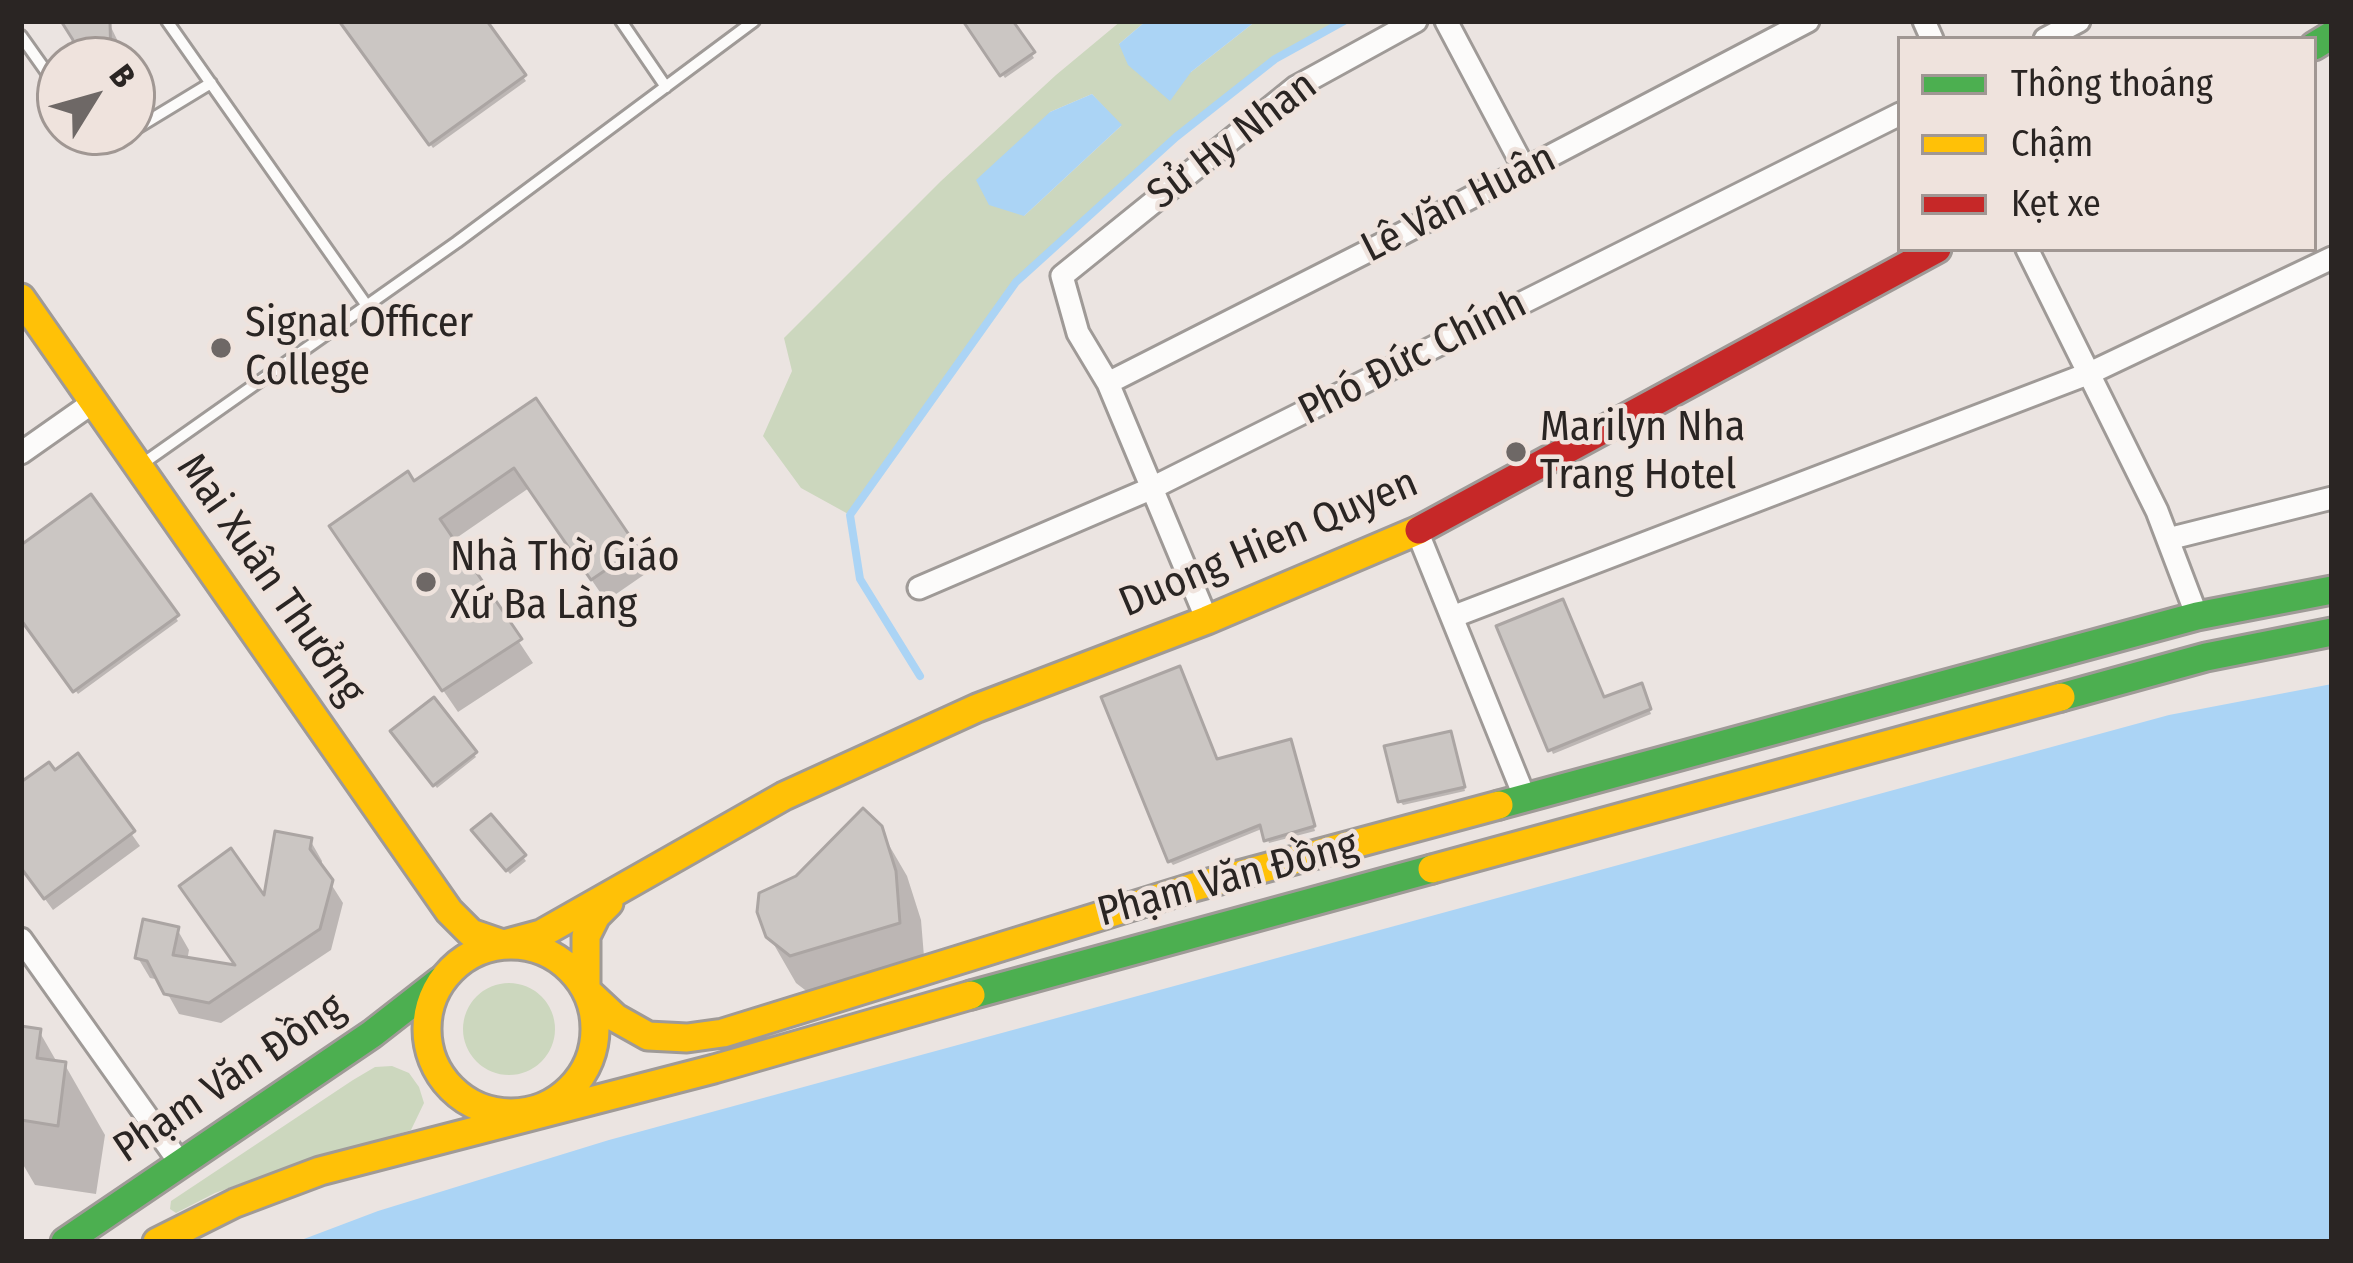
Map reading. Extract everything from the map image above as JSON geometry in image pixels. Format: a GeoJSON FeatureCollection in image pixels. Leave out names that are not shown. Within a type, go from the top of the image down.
{"type":"FeatureCollection","features":[{"type":"Feature","properties":{"kind":"main road","name":"Duong Hien Quyen"},"geometry":{"type":"LineString","coordinates":[[504,944],[541,934],[784,796],[977,707],[1207,620],[1417,531],[1931,252]]}},
{"type":"Feature","properties":{"kind":"main road","name":"Mai Xuân Thưởng"},"geometry":{"type":"LineString","coordinates":[[21,298],[449,910],[471,933],[504,944]]}},
{"type":"Feature","properties":{"kind":"main road","name":"Phạm Văn Đồng"},"geometry":{"type":"LineString","coordinates":[[586,990],[616,1018],[648,1036],[723,1033],[1194,887],[2197,616],[2332,590]]}},
{"type":"Feature","properties":{"kind":"main road"},"geometry":{"type":"LineString","coordinates":[[2197,616],[2206,656]]}},
{"type":"Feature","properties":{"kind":"main road","name":"Phạm Văn Đồng"},"geometry":{"type":"LineString","coordinates":[[157,1242],[235,1203],[320,1171],[533,1111],[715,1069],[1166,939],[2206,656],[2332,632]]}},
{"type":"Feature","properties":{"kind":"main road","name":"Duong Hien Quyen"},"geometry":{"type":"LineString","coordinates":[[586,990],[586,936],[596,916],[622,890]]}},
{"type":"Feature","properties":{"kind":"main road"},"geometry":{"type":"LineString","coordinates":[[440,982],[457,963],[479,950],[504,944],[529,946],[572,970],[586,990],[595,1040],[575,1085],[556,1101],[533,1111],[508,1114],[483,1109],[460,1097],[442,1078],[430,1056],[426,1030],[429,1005],[452,955],[449,910]]}},
{"type":"Feature","properties":{"kind":"main road","name":"Phạm Văn Đồng"},"geometry":{"type":"LineString","coordinates":[[64,1242],[372,1034],[440,982]]}},
{"type":"Feature","properties":{"kind":"street","name":"Sử Hy Nhan"},"geometry":{"type":"LineString","coordinates":[[1108,383],[1078,333],[1062,276],[1296,87],[1415,21]]}},
{"type":"Feature","properties":{"kind":"street"},"geometry":{"type":"LineString","coordinates":[[1446,21],[1525,170]]}},
{"type":"Feature","properties":{"kind":"street","name":"Lê Văn Huân"},"geometry":{"type":"LineString","coordinates":[[1108,383],[1808,21]]}},
{"type":"Feature","properties":{"kind":"street"},"geometry":{"type":"LineString","coordinates":[[2051,36],[2080,21]]}},
{"type":"Feature","properties":{"kind":"street","name":"Phó Đức Chính"},"geometry":{"type":"LineString","coordinates":[[919,588],[1150,489],[1897,116]]}},
{"type":"Feature","properties":{"kind":"street"},"geometry":{"type":"LineString","coordinates":[[2029,252],[2168,539],[2197,616]]}},
{"type":"Feature","properties":{"kind":"street"},"geometry":{"type":"LineString","coordinates":[[1452,616],[2090,373],[2332,258]]}},
{"type":"Feature","properties":{"kind":"street"},"geometry":{"type":"LineString","coordinates":[[1108,383],[1207,620]]}},
{"type":"Feature","properties":{"kind":"street"},"geometry":{"type":"LineString","coordinates":[[21,453],[95,401]]}},
{"type":"Feature","properties":{"kind":"street"},"geometry":{"type":"LineString","coordinates":[[2168,539],[2332,498]]}},
{"type":"Feature","properties":{"kind":"street"},"geometry":{"type":"LineString","coordinates":[[1417,531],[1525,798]]}},
{"type":"Feature","properties":{"kind":"street"},"geometry":{"type":"LineString","coordinates":[[21,940],[180,1163]]}},
{"type":"Feature","properties":{"kind":"lane"},"geometry":{"type":"LineString","coordinates":[[167,21],[365,303]]}},
{"type":"Feature","properties":{"kind":"lane"},"geometry":{"type":"LineString","coordinates":[[621,21],[666,87]]}},
{"type":"Feature","properties":{"kind":"lane"},"geometry":{"type":"LineString","coordinates":[[140,466],[457,242],[754,21]]}},
{"type":"Feature","properties":{"kind":"lane"},"geometry":{"type":"LineString","coordinates":[[156,116],[211,83]]}},
{"type":"Feature","properties":{"kind":"green space"},"geometry":{"type":"Polygon","coordinates":[[[1121,21],[1146,21],[1119,44],[1191,72],[1256,21],[1344,21],[1275,59],[1176,137],[1016,282],[850,515],[801,488],[763,436],[792,371],[784,338],[941,181],[1121,21]],[[1092,94],[1050,112],[1024,216],[1121,126],[1092,94]]]}},
{"type":"Feature","properties":{"kind":"green space"},"geometry":{"type":"Polygon","coordinates":[[[509,983],[527,986],[542,996],[552,1011],[552,1047],[542,1062],[527,1072],[509,1075],[491,1072],[476,1062],[466,1047],[463,1029],[466,1011],[476,996],[491,986],[509,983]]]}},
{"type":"Feature","properties":{"kind":"green space"},"geometry":{"type":"Polygon","coordinates":[[[392,1066],[409,1073],[424,1103],[411,1130],[271,1173],[176,1213],[170,1209],[171,1201],[353,1080],[375,1067],[392,1066]]]}},
{"type":"Feature","properties":{"kind":"water"},"geometry":{"type":"Polygon","coordinates":[[[1146,21],[1256,21],[1191,72],[1170,101],[1128,65],[1119,44],[1146,21]]]}},
{"type":"Feature","properties":{"kind":"water"},"geometry":{"type":"Polygon","coordinates":[[[1092,94],[1122,125],[1024,216],[989,205],[976,180],[1050,112],[1092,94]]]}},
{"type":"Feature","properties":{"kind":"water"},"geometry":{"type":"Polygon","coordinates":[[[2332,684],[2332,1242],[296,1242],[378,1211],[609,1140],[2169,715],[2332,684]]]}},
{"type":"Feature","properties":{"kind":"building"},"geometry":{"type":"Polygon","coordinates":[[[61,21],[110,21],[110,36],[70,36],[61,21]]]}},
{"type":"Feature","properties":{"kind":"building"},"geometry":{"type":"Polygon","coordinates":[[[339,21],[487,21],[526,75],[429,145],[339,21]]]}},
{"type":"Feature","properties":{"kind":"building"},"geometry":{"type":"Polygon","coordinates":[[[963,21],[1013,21],[1035,52],[1000,76],[963,21]]]}},
{"type":"Feature","properties":{"kind":"building"},"geometry":{"type":"Polygon","coordinates":[[[536,398],[638,548],[591,580],[514,468],[440,519],[522,639],[442,691],[329,526],[408,471],[414,481],[536,398]]]}},
{"type":"Feature","properties":{"kind":"building"},"geometry":{"type":"Polygon","coordinates":[[[91,494],[179,615],[73,692],[21,620],[21,545],[91,494]]]}},
{"type":"Feature","properties":{"kind":"building"},"geometry":{"type":"Polygon","coordinates":[[[1563,599],[1604,697],[1642,683],[1651,709],[1548,751],[1496,626],[1563,599]]]}},
{"type":"Feature","properties":{"kind":"building"},"geometry":{"type":"Polygon","coordinates":[[[1180,666],[1217,759],[1291,739],[1315,826],[1264,841],[1260,825],[1168,862],[1101,697],[1180,666]]]}},
{"type":"Feature","properties":{"kind":"building"},"geometry":{"type":"Polygon","coordinates":[[[434,697],[477,752],[433,786],[390,731],[434,697]]]}},
{"type":"Feature","properties":{"kind":"building"},"geometry":{"type":"Polygon","coordinates":[[[1451,731],[1465,787],[1398,802],[1384,746],[1451,731]]]}},
{"type":"Feature","properties":{"kind":"building"},"geometry":{"type":"Polygon","coordinates":[[[78,753],[135,831],[44,899],[21,868],[21,782],[49,762],[55,770],[78,753]]]}},
{"type":"Feature","properties":{"kind":"building"},"geometry":{"type":"Polygon","coordinates":[[[863,808],[882,826],[896,871],[900,923],[790,956],[766,937],[757,912],[759,893],[796,876],[863,808]]]}},
{"type":"Feature","properties":{"kind":"building"},"geometry":{"type":"Polygon","coordinates":[[[491,814],[526,855],[506,871],[471,830],[491,814]]]}},
{"type":"Feature","properties":{"kind":"building"},"geometry":{"type":"Polygon","coordinates":[[[275,831],[312,838],[310,849],[333,880],[320,929],[209,1003],[164,994],[147,961],[135,958],[143,919],[179,927],[173,955],[235,965],[179,886],[231,848],[264,895],[275,831]]]}},
{"type":"Feature","properties":{"kind":"building"},"geometry":{"type":"Polygon","coordinates":[[[21,1026],[41,1029],[37,1058],[66,1062],[58,1126],[21,1120],[21,1026]]]}},
{"type":"Feature","properties":{"kind":"waterway"},"geometry":{"type":"LineString","coordinates":[[920,676],[860,579],[850,515],[1016,282],[1176,137],[1275,59],[1344,21]]}},
{"type":"Feature","properties":{"kind":"traffic: fast"},"geometry":{"type":"LineString","coordinates":[[2317,44],[2332,35]]}},
{"type":"Feature","properties":{"kind":"traffic: fast"},"geometry":{"type":"LineString","coordinates":[[1499,805],[2197,616],[2332,590]]}},
{"type":"Feature","properties":{"kind":"traffic: fast"},"geometry":{"type":"LineString","coordinates":[[2061,697],[2206,657],[2332,632]]}},
{"type":"Feature","properties":{"kind":"traffic: fast"},"geometry":{"type":"LineString","coordinates":[[971,995],[1432,869]]}},
{"type":"Feature","properties":{"kind":"traffic: fast"},"geometry":{"type":"LineString","coordinates":[[65,1242],[372,1034],[440,981]]}},
{"type":"Feature","properties":{"kind":"traffic: slow"},"geometry":{"type":"LineString","coordinates":[[21,298],[449,911],[471,933],[503,944]]}},
{"type":"Feature","properties":{"kind":"traffic: slow"},"geometry":{"type":"LineString","coordinates":[[504,944],[541,934],[784,796],[977,708],[1207,620],[1419,530]]}},
{"type":"Feature","properties":{"kind":"traffic: slow"},"geometry":{"type":"LineString","coordinates":[[1432,869],[2061,697]]}},
{"type":"Feature","properties":{"kind":"traffic: slow"},"geometry":{"type":"LineString","coordinates":[[586,990],[616,1018],[648,1036],[723,1033],[1194,887],[1499,805]]}},
{"type":"Feature","properties":{"kind":"traffic: slow"},"geometry":{"type":"LineString","coordinates":[[586,990],[586,936],[609,903]]}},
{"type":"Feature","properties":{"kind":"traffic: slow"},"geometry":{"type":"LineString","coordinates":[[511,945],[543,951],[571,969],[589,997],[595,1029],[589,1061],[571,1089],[543,1107],[511,1113],[479,1107],[451,1089],[433,1061],[427,1029],[433,997],[451,969],[479,951],[511,945]]}},
{"type":"Feature","properties":{"kind":"traffic: slow"},"geometry":{"type":"LineString","coordinates":[[157,1242],[235,1203],[320,1171],[714,1069],[971,995]]}},
{"type":"Feature","properties":{"kind":"traffic: jam"},"geometry":{"type":"LineString","coordinates":[[1419,530],[1931,252]]}},
{"type":"Feature","properties":{"kind":"place","name":"Signal Officer College"},"geometry":{"type":"Point","coordinates":[221,348]}},
{"type":"Feature","properties":{"kind":"place","name":"Marilyn Nha Trang Hotel"},"geometry":{"type":"Point","coordinates":[1516,452]}},
{"type":"Feature","properties":{"kind":"place","name":"Nhà Thờ Giáo Xứ Ba Làng"},"geometry":{"type":"Point","coordinates":[426,582]}}]}
